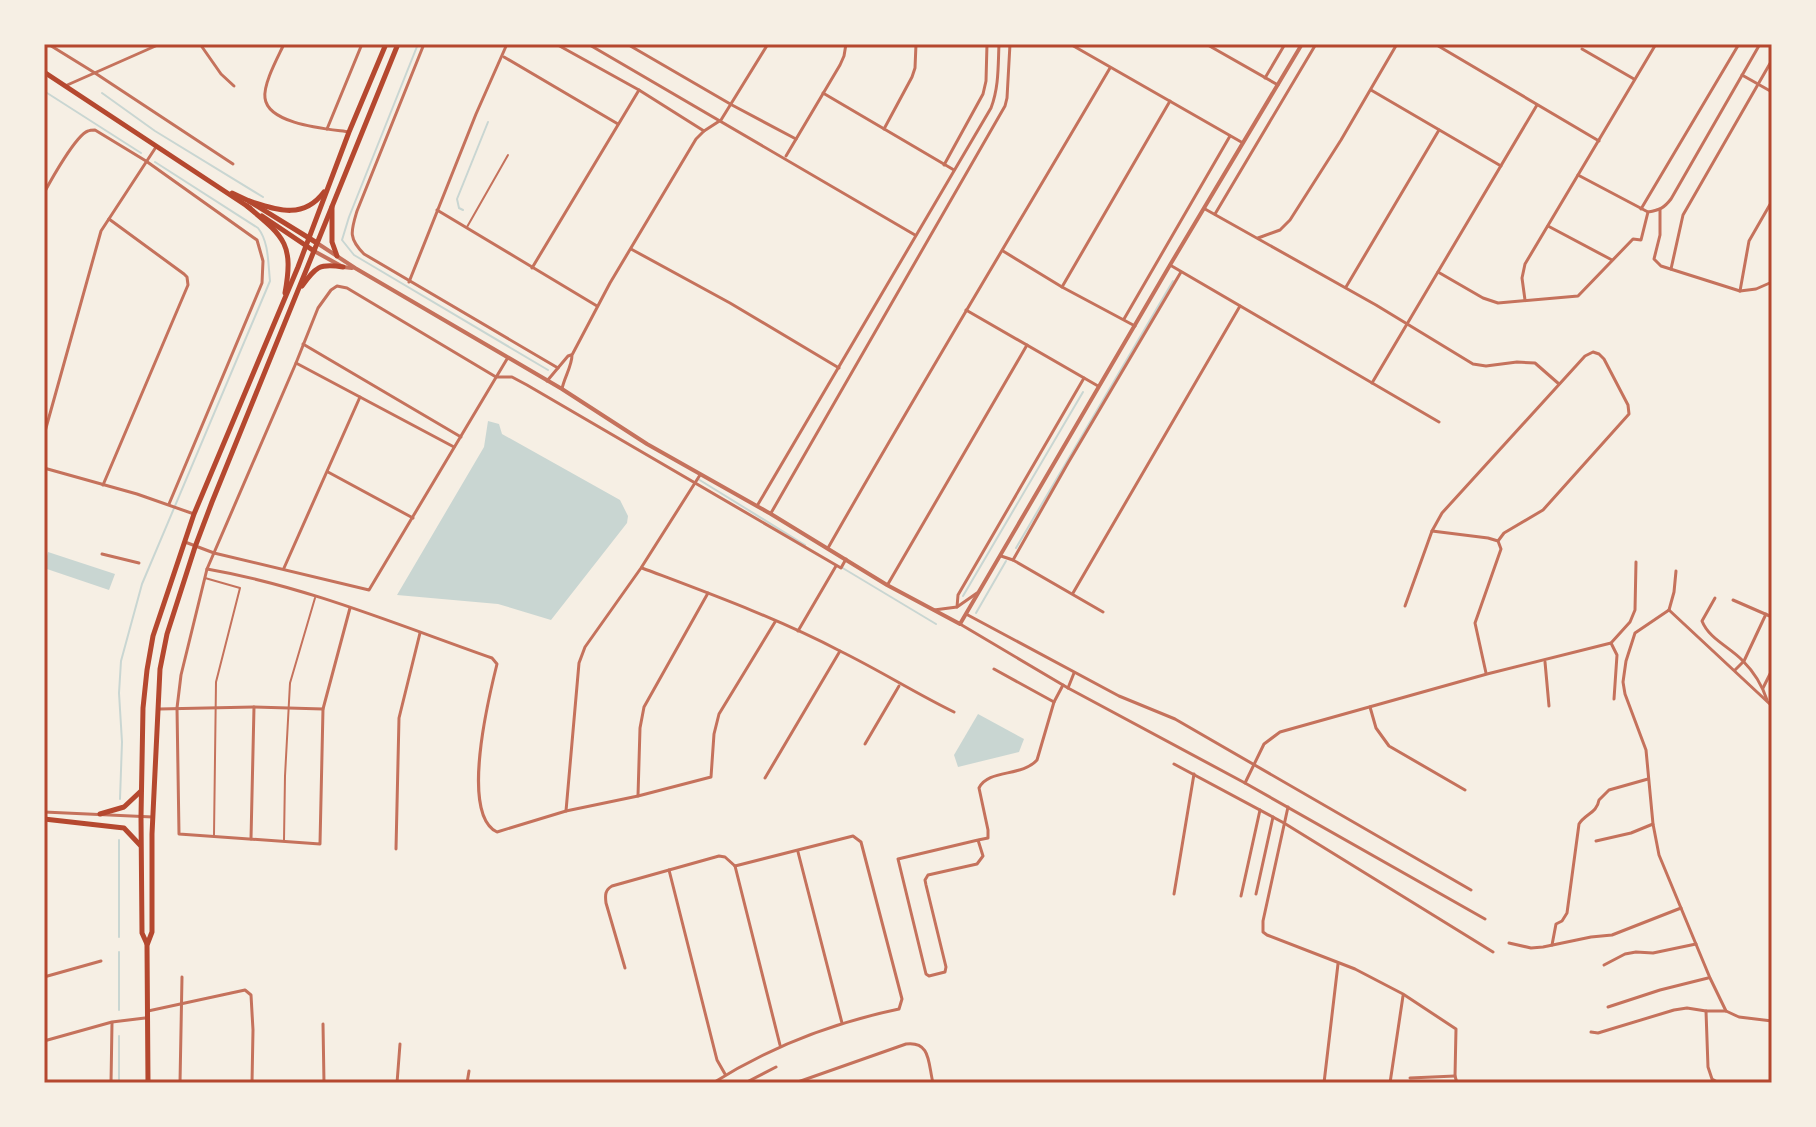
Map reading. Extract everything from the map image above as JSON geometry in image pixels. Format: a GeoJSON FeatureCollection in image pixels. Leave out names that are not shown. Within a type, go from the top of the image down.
{"type":"FeatureCollection","features":[{"type":"Feature","properties":{"kind":"main road"},"geometry":{"type":"LineString","coordinates":[[148,1083],[147,945],[142,933],[141,817],[143,708],[153,636],[194,514],[386,44]]}},
{"type":"Feature","properties":{"kind":"main road"},"geometry":{"type":"LineString","coordinates":[[147,945],[152,932],[156,709],[167,634],[195,547],[398,44]]}},
{"type":"Feature","properties":{"kind":"main road"},"geometry":{"type":"LineString","coordinates":[[44,72],[218,187],[317,243]]}},
{"type":"Feature","properties":{"kind":"main road"},"geometry":{"type":"LineString","coordinates":[[248,204],[283,211],[300,209],[316,201],[333,177]]}},
{"type":"Feature","properties":{"kind":"main road"},"geometry":{"type":"LineString","coordinates":[[333,202],[331,236],[337,256]]}},
{"type":"Feature","properties":{"kind":"main road"},"geometry":{"type":"LineString","coordinates":[[248,204],[314,251]]}},
{"type":"Feature","properties":{"kind":"main road"},"geometry":{"type":"LineString","coordinates":[[248,204],[286,245],[289,266],[283,302]]}},
{"type":"Feature","properties":{"kind":"main road"},"geometry":{"type":"LineString","coordinates":[[295,295],[313,270],[329,264],[343,267]]}},
{"type":"Feature","properties":{"kind":"main road"},"geometry":{"type":"LineString","coordinates":[[100,814],[124,807],[142,791]]}},
{"type":"Feature","properties":{"kind":"main road"},"geometry":{"type":"LineString","coordinates":[[44,819],[124,828],[141,846]]}},
{"type":"Feature","properties":{"kind":"street"},"geometry":{"type":"LineString","coordinates":[[48,44],[233,164]]}},
{"type":"Feature","properties":{"kind":"street"},"geometry":{"type":"LineString","coordinates":[[65,86],[160,44]]}},
{"type":"Feature","properties":{"kind":"street"},"geometry":{"type":"LineString","coordinates":[[200,44],[221,74],[234,86]]}},
{"type":"Feature","properties":{"kind":"street"},"geometry":{"type":"LineString","coordinates":[[284,44],[267,86],[265,98],[268,106],[292,122],[349,132]]}},
{"type":"Feature","properties":{"kind":"street"},"geometry":{"type":"LineString","coordinates":[[327,129],[362,44]]}},
{"type":"Feature","properties":{"kind":"street"},"geometry":{"type":"LineString","coordinates":[[424,44],[357,211],[351,234],[353,241],[364,254],[409,282],[558,368]]}},
{"type":"Feature","properties":{"kind":"street"},"geometry":{"type":"LineString","coordinates":[[409,282],[507,44]]}},
{"type":"Feature","properties":{"kind":"street"},"geometry":{"type":"LineString","coordinates":[[556,44],[639,90],[704,131]]}},
{"type":"Feature","properties":{"kind":"street"},"geometry":{"type":"LineString","coordinates":[[588,44],[915,235]]}},
{"type":"Feature","properties":{"kind":"street"},"geometry":{"type":"LineString","coordinates":[[627,44],[796,139]]}},
{"type":"Feature","properties":{"kind":"street"},"geometry":{"type":"LineString","coordinates":[[562,389],[572,355],[597,306],[696,139],[721,120],[768,44]]}},
{"type":"Feature","properties":{"kind":"street"},"geometry":{"type":"LineString","coordinates":[[785,157],[840,65],[846,44]]}},
{"type":"Feature","properties":{"kind":"street"},"geometry":{"type":"LineString","coordinates":[[884,129],[912,77],[916,44]]}},
{"type":"Feature","properties":{"kind":"street"},"geometry":{"type":"LineString","coordinates":[[944,165],[981,101],[986,81],[987,44]]}},
{"type":"Feature","properties":{"kind":"street"},"geometry":{"type":"LineString","coordinates":[[757,506],[994,100],[998,83],[999,44]]}},
{"type":"Feature","properties":{"kind":"street"},"geometry":{"type":"LineString","coordinates":[[771,514],[997,120],[1007,98],[1010,44]]}},
{"type":"Feature","properties":{"kind":"street"},"geometry":{"type":"LineString","coordinates":[[1070,44],[1243,143]]}},
{"type":"Feature","properties":{"kind":"street"},"geometry":{"type":"LineString","coordinates":[[1206,44],[1278,85]]}},
{"type":"Feature","properties":{"kind":"street"},"geometry":{"type":"LineString","coordinates":[[1265,78],[1285,44]]}},
{"type":"Feature","properties":{"kind":"street"},"geometry":{"type":"LineString","coordinates":[[960,624],[1302,44]]}},
{"type":"Feature","properties":{"kind":"street"},"geometry":{"type":"LineString","coordinates":[[1215,214],[1316,44]]}},
{"type":"Feature","properties":{"kind":"street"},"geometry":{"type":"LineString","coordinates":[[1258,238],[1280,230],[1290,220],[1397,44]]}},
{"type":"Feature","properties":{"kind":"street"},"geometry":{"type":"LineString","coordinates":[[1435,44],[1599,141]]}},
{"type":"Feature","properties":{"kind":"street"},"geometry":{"type":"LineString","coordinates":[[1525,300],[1522,278],[1525,264],[1656,44]]}},
{"type":"Feature","properties":{"kind":"street"},"geometry":{"type":"LineString","coordinates":[[1641,209],[1739,44]]}},
{"type":"Feature","properties":{"kind":"street"},"geometry":{"type":"LineString","coordinates":[[1578,175],[1648,212],[1660,210],[1671,199],[1760,44]]}},
{"type":"Feature","properties":{"kind":"street"},"geometry":{"type":"LineString","coordinates":[[1582,49],[1635,80]]}},
{"type":"Feature","properties":{"kind":"street"},"geometry":{"type":"LineString","coordinates":[[503,56],[618,124]]}},
{"type":"Feature","properties":{"kind":"street"},"geometry":{"type":"LineString","coordinates":[[1671,269],[1683,215],[1772,60]]}},
{"type":"Feature","properties":{"kind":"street"},"geometry":{"type":"LineString","coordinates":[[828,548],[1110,68]]}},
{"type":"Feature","properties":{"kind":"street"},"geometry":{"type":"LineString","coordinates":[[1742,75],[1772,92]]}},
{"type":"Feature","properties":{"kind":"street"},"geometry":{"type":"LineString","coordinates":[[532,268],[639,90]]}},
{"type":"Feature","properties":{"kind":"street"},"geometry":{"type":"LineString","coordinates":[[1371,90],[1501,166]]}},
{"type":"Feature","properties":{"kind":"street"},"geometry":{"type":"LineString","coordinates":[[823,93],[954,170]]}},
{"type":"Feature","properties":{"kind":"street"},"geometry":{"type":"LineString","coordinates":[[1062,287],[1170,101]]}},
{"type":"Feature","properties":{"kind":"street"},"geometry":{"type":"LineString","coordinates":[[1372,383],[1537,105]]}},
{"type":"Feature","properties":{"kind":"street"},"geometry":{"type":"LineString","coordinates":[[44,193],[80,136],[89,130],[100,133],[146,161],[257,240],[263,261],[262,283],[169,504]]}},
{"type":"Feature","properties":{"kind":"street"},"geometry":{"type":"LineString","coordinates":[[1346,287],[1439,130]]}},
{"type":"Feature","properties":{"kind":"street"},"geometry":{"type":"LineString","coordinates":[[1124,319],[1230,136]]}},
{"type":"Feature","properties":{"kind":"street"},"geometry":{"type":"LineString","coordinates":[[44,435],[101,231],[156,147]]}},
{"type":"Feature","properties":{"kind":"street"},"geometry":{"type":"LineString","coordinates":[[1740,291],[1749,241],[1772,201]]}},
{"type":"Feature","properties":{"kind":"street"},"geometry":{"type":"LineString","coordinates":[[1204,209],[1346,287],[1473,364],[1535,363],[1559,384]]}},
{"type":"Feature","properties":{"kind":"street"},"geometry":{"type":"LineString","coordinates":[[437,210],[597,306]]}},
{"type":"Feature","properties":{"kind":"street"},"geometry":{"type":"LineString","coordinates":[[1660,210],[1660,235],[1654,259],[1661,266],[1740,291],[1756,289],[1772,282]]}},
{"type":"Feature","properties":{"kind":"street"},"geometry":{"type":"LineString","coordinates":[[1438,272],[1483,298],[1498,303],[1578,296],[1633,239],[1641,240],[1648,212]]}},
{"type":"Feature","properties":{"kind":"street"},"geometry":{"type":"LineString","coordinates":[[103,485],[188,285],[184,274],[109,219]]}},
{"type":"Feature","properties":{"kind":"street"},"geometry":{"type":"LineString","coordinates":[[1548,226],[1612,260]]}},
{"type":"Feature","properties":{"kind":"street"},"geometry":{"type":"LineString","coordinates":[[317,243],[562,389],[647,444],[771,514],[887,585],[1485,919]]}},
{"type":"Feature","properties":{"kind":"street"},"geometry":{"type":"LineString","coordinates":[[631,249],[839,368]]}},
{"type":"Feature","properties":{"kind":"street"},"geometry":{"type":"LineString","coordinates":[[314,251],[343,267],[355,268]]}},
{"type":"Feature","properties":{"kind":"street"},"geometry":{"type":"LineString","coordinates":[[1003,251],[1135,326]]}},
{"type":"Feature","properties":{"kind":"street"},"geometry":{"type":"LineString","coordinates":[[1170,265],[1439,422]]}},
{"type":"Feature","properties":{"kind":"street"},"geometry":{"type":"LineString","coordinates":[[1013,560],[1181,272]]}},
{"type":"Feature","properties":{"kind":"street"},"geometry":{"type":"LineString","coordinates":[[350,608],[323,709],[320,844],[179,834],[177,708],[181,675],[207,569],[318,308],[337,286],[343,286],[496,377],[512,377],[527,385],[836,566],[841,568],[846,559]]}},
{"type":"Feature","properties":{"kind":"street"},"geometry":{"type":"LineString","coordinates":[[1073,593],[1240,306]]}},
{"type":"Feature","properties":{"kind":"street"},"geometry":{"type":"LineString","coordinates":[[966,310],[1099,387]]}},
{"type":"Feature","properties":{"kind":"street"},"geometry":{"type":"LineString","coordinates":[[303,344],[461,437]]}},
{"type":"Feature","properties":{"kind":"street"},"geometry":{"type":"LineString","coordinates":[[887,585],[1027,345]]}},
{"type":"Feature","properties":{"kind":"street"},"geometry":{"type":"LineString","coordinates":[[1405,606],[1432,531],[1442,513],[1585,356],[1593,352],[1599,354],[1628,405],[1629,414],[1543,510],[1504,533],[1498,541]]}},
{"type":"Feature","properties":{"kind":"street"},"geometry":{"type":"LineString","coordinates":[[547,381],[572,355]]}},
{"type":"Feature","properties":{"kind":"street"},"geometry":{"type":"LineString","coordinates":[[184,542],[214,553],[369,590],[507,359]]}},
{"type":"Feature","properties":{"kind":"street"},"geometry":{"type":"LineString","coordinates":[[296,363],[454,447]]}},
{"type":"Feature","properties":{"kind":"street"},"geometry":{"type":"LineString","coordinates":[[957,607],[958,595],[1084,378]]}},
{"type":"Feature","properties":{"kind":"street"},"geometry":{"type":"LineString","coordinates":[[284,568],[360,397]]}},
{"type":"Feature","properties":{"kind":"street"},"geometry":{"type":"LineString","coordinates":[[44,468],[194,514]]}},
{"type":"Feature","properties":{"kind":"street"},"geometry":{"type":"LineString","coordinates":[[328,472],[413,518]]}},
{"type":"Feature","properties":{"kind":"street"},"geometry":{"type":"LineString","coordinates":[[566,811],[579,663],[585,647],[702,474]]}},
{"type":"Feature","properties":{"kind":"street"},"geometry":{"type":"LineString","coordinates":[[1432,531],[1498,541]]}},
{"type":"Feature","properties":{"kind":"street"},"geometry":{"type":"LineString","coordinates":[[1487,674],[1475,623],[1501,549],[1498,541]]}},
{"type":"Feature","properties":{"kind":"street"},"geometry":{"type":"LineString","coordinates":[[102,554],[139,563]]}},
{"type":"Feature","properties":{"kind":"street"},"geometry":{"type":"LineString","coordinates":[[1001,555],[1103,612]]}},
{"type":"Feature","properties":{"kind":"street"},"geometry":{"type":"LineString","coordinates":[[1245,783],[1264,744],[1280,732],[1611,643],[1630,622],[1635,610],[1636,562]]}},
{"type":"Feature","properties":{"kind":"street"},"geometry":{"type":"LineString","coordinates":[[798,631],[836,566]]}},
{"type":"Feature","properties":{"kind":"street"},"geometry":{"type":"LineString","coordinates":[[641,568],[708,593],[840,650],[954,712]]}},
{"type":"Feature","properties":{"kind":"street"},"geometry":{"type":"LineString","coordinates":[[207,569],[316,596],[492,658],[497,664],[483,721],[479,788],[483,816],[491,829],[497,832],[566,811],[711,777],[714,734],[719,714],[775,622]]}},
{"type":"Feature","properties":{"kind":"street"},"geometry":{"type":"LineString","coordinates":[[1676,571],[1669,610],[1635,633],[1623,682],[1646,750],[1659,855],[1726,1011]]}},
{"type":"Feature","properties":{"kind":"street"},"geometry":{"type":"LineString","coordinates":[[934,610],[957,607],[980,590]]}},
{"type":"Feature","properties":{"kind":"street"},"geometry":{"type":"LineString","coordinates":[[638,796],[640,728],[644,707],[708,593]]}},
{"type":"Feature","properties":{"kind":"street"},"geometry":{"type":"LineString","coordinates":[[1715,598],[1702,621],[1704,626],[1744,661],[1763,688],[1770,705]]}},
{"type":"Feature","properties":{"kind":"street"},"geometry":{"type":"LineString","coordinates":[[1733,600],[1772,617]]}},
{"type":"Feature","properties":{"kind":"street"},"geometry":{"type":"LineString","coordinates":[[1669,610],[1770,705]]}},
{"type":"Feature","properties":{"kind":"street"},"geometry":{"type":"LineString","coordinates":[[965,614],[1119,696],[1175,719],[1471,890]]}},
{"type":"Feature","properties":{"kind":"street"},"geometry":{"type":"LineString","coordinates":[[1734,671],[1744,661],[1766,614]]}},
{"type":"Feature","properties":{"kind":"street"},"geometry":{"type":"LineString","coordinates":[[1624,630],[1635,633]]}},
{"type":"Feature","properties":{"kind":"street"},"geometry":{"type":"LineString","coordinates":[[396,849],[399,718],[420,633]]}},
{"type":"Feature","properties":{"kind":"street"},"geometry":{"type":"LineString","coordinates":[[1611,643],[1617,655],[1614,699]]}},
{"type":"Feature","properties":{"kind":"street"},"geometry":{"type":"LineString","coordinates":[[765,778],[840,650]]}},
{"type":"Feature","properties":{"kind":"street"},"geometry":{"type":"LineString","coordinates":[[1544,660],[1549,706]]}},
{"type":"Feature","properties":{"kind":"street"},"geometry":{"type":"LineString","coordinates":[[994,669],[1054,702]]}},
{"type":"Feature","properties":{"kind":"street"},"geometry":{"type":"LineString","coordinates":[[1763,688],[1772,670]]}},
{"type":"Feature","properties":{"kind":"street"},"geometry":{"type":"LineString","coordinates":[[978,840],[983,856],[977,864],[928,875],[925,880],[946,967],[945,972],[929,976],[898,859],[978,840],[988,838],[979,788],[982,782],[1032,766],[1037,760],[1054,702],[1074,673]]}},
{"type":"Feature","properties":{"kind":"street"},"geometry":{"type":"LineString","coordinates":[[865,744],[900,685]]}},
{"type":"Feature","properties":{"kind":"street"},"geometry":{"type":"LineString","coordinates":[[1369,706],[1376,728],[1389,746],[1465,790]]}},
{"type":"Feature","properties":{"kind":"street"},"geometry":{"type":"LineString","coordinates":[[251,839],[254,707]]}},
{"type":"Feature","properties":{"kind":"street"},"geometry":{"type":"LineString","coordinates":[[156,709],[323,709]]}},
{"type":"Feature","properties":{"kind":"street"},"geometry":{"type":"LineString","coordinates":[[1174,764],[1284,823],[1493,952]]}},
{"type":"Feature","properties":{"kind":"street"},"geometry":{"type":"LineString","coordinates":[[1174,894],[1194,774]]}},
{"type":"Feature","properties":{"kind":"street"},"geometry":{"type":"LineString","coordinates":[[1552,945],[1556,924],[1567,913],[1579,824],[1595,811],[1599,800],[1609,790],[1648,779]]}},
{"type":"Feature","properties":{"kind":"street"},"geometry":{"type":"LineString","coordinates":[[1288,807],[1263,932],[1338,962],[1403,994],[1456,1029],[1457,1083]]}},
{"type":"Feature","properties":{"kind":"street"},"geometry":{"type":"LineString","coordinates":[[1241,896],[1260,810]]}},
{"type":"Feature","properties":{"kind":"street"},"geometry":{"type":"LineString","coordinates":[[44,812],[153,817]]}},
{"type":"Feature","properties":{"kind":"street"},"geometry":{"type":"LineString","coordinates":[[1256,894],[1273,817]]}},
{"type":"Feature","properties":{"kind":"street"},"geometry":{"type":"LineString","coordinates":[[1596,841],[1653,824]]}},
{"type":"Feature","properties":{"kind":"street"},"geometry":{"type":"LineString","coordinates":[[713,1083],[780,1045],[842,1023],[899,1009],[902,999],[861,842],[853,836],[735,866]]}},
{"type":"Feature","properties":{"kind":"street"},"geometry":{"type":"LineString","coordinates":[[797,850],[842,1023]]}},
{"type":"Feature","properties":{"kind":"street"},"geometry":{"type":"LineString","coordinates":[[625,968],[606,903],[608,889],[719,856],[725,857],[735,866],[780,1045]]}},
{"type":"Feature","properties":{"kind":"street"},"geometry":{"type":"LineString","coordinates":[[669,870],[717,1060],[725,1075]]}},
{"type":"Feature","properties":{"kind":"street"},"geometry":{"type":"LineString","coordinates":[[1509,943],[1531,948],[1612,935],[1681,908]]}},
{"type":"Feature","properties":{"kind":"street"},"geometry":{"type":"LineString","coordinates":[[1604,965],[1625,954],[1653,953],[1696,944]]}},
{"type":"Feature","properties":{"kind":"street"},"geometry":{"type":"LineString","coordinates":[[44,977],[101,961]]}},
{"type":"Feature","properties":{"kind":"street"},"geometry":{"type":"LineString","coordinates":[[1324,1083],[1338,962]]}},
{"type":"Feature","properties":{"kind":"street"},"geometry":{"type":"LineString","coordinates":[[180,1083],[182,977]]}},
{"type":"Feature","properties":{"kind":"street"},"geometry":{"type":"LineString","coordinates":[[1608,1007],[1710,978]]}},
{"type":"Feature","properties":{"kind":"street"},"geometry":{"type":"LineString","coordinates":[[44,1041],[245,990],[251,995],[252,1083]]}},
{"type":"Feature","properties":{"kind":"street"},"geometry":{"type":"LineString","coordinates":[[1390,1083],[1403,994]]}},
{"type":"Feature","properties":{"kind":"street"},"geometry":{"type":"LineString","coordinates":[[1591,1032],[1598,1033],[1687,1008],[1726,1011],[1739,1017],[1772,1021]]}},
{"type":"Feature","properties":{"kind":"street"},"geometry":{"type":"LineString","coordinates":[[1706,1011],[1708,1067],[1712,1079],[1719,1083]]}},
{"type":"Feature","properties":{"kind":"street"},"geometry":{"type":"LineString","coordinates":[[111,1083],[114,1022]]}},
{"type":"Feature","properties":{"kind":"street"},"geometry":{"type":"LineString","coordinates":[[323,1024],[324,1083]]}},
{"type":"Feature","properties":{"kind":"street"},"geometry":{"type":"LineString","coordinates":[[397,1083],[400,1044]]}},
{"type":"Feature","properties":{"kind":"street"},"geometry":{"type":"LineString","coordinates":[[795,1083],[906,1044],[921,1044],[925,1049],[933,1083]]}},
{"type":"Feature","properties":{"kind":"street"},"geometry":{"type":"LineString","coordinates":[[745,1083],[776,1067]]}},
{"type":"Feature","properties":{"kind":"street"},"geometry":{"type":"LineString","coordinates":[[467,1083],[469,1071]]}},
{"type":"Feature","properties":{"kind":"street"},"geometry":{"type":"LineString","coordinates":[[1410,1078],[1455,1076]]}},
{"type":"Feature","properties":{"kind":"lane"},"geometry":{"type":"LineString","coordinates":[[467,227],[508,155]]}},
{"type":"Feature","properties":{"kind":"lane"},"geometry":{"type":"LineString","coordinates":[[205,578],[240,588],[216,682],[214,836]]}},
{"type":"Feature","properties":{"kind":"lane"},"geometry":{"type":"LineString","coordinates":[[284,841],[290,683],[316,596]]}},
{"type":"Feature","properties":{"kind":"shaded area"},"geometry":{"type":"Polygon","coordinates":[[[488,421],[499,424],[502,434],[620,500],[628,516],[627,523],[551,620],[498,604],[397,595],[484,447],[488,421]]]}},
{"type":"Feature","properties":{"kind":"shaded area"},"geometry":{"type":"Polygon","coordinates":[[[48,552],[115,574],[109,590],[44,568],[48,552]]]}},
{"type":"Feature","properties":{"kind":"shaded area"},"geometry":{"type":"Polygon","coordinates":[[[978,714],[1024,739],[1019,752],[958,767],[954,755],[978,714]]]}},
{"type":"Feature","properties":{"kind":"waterway"},"geometry":{"type":"LineString","coordinates":[[418,44],[342,240],[354,255],[548,370]]}},
{"type":"Feature","properties":{"kind":"waterway"},"geometry":{"type":"LineString","coordinates":[[44,91],[141,153]]}},
{"type":"Feature","properties":{"kind":"waterway"},"geometry":{"type":"LineString","coordinates":[[102,93],[155,131],[263,197]]}},
{"type":"Feature","properties":{"kind":"waterway"},"geometry":{"type":"LineString","coordinates":[[463,210],[459,208],[457,199],[488,122]]}},
{"type":"Feature","properties":{"kind":"waterway"},"geometry":{"type":"LineString","coordinates":[[120,799],[121,661],[142,584],[270,281],[266,246],[258,228],[155,162]]}},
{"type":"Feature","properties":{"kind":"waterway"},"geometry":{"type":"LineString","coordinates":[[1016,548],[1173,281]]}},
{"type":"Feature","properties":{"kind":"waterway"},"geometry":{"type":"LineString","coordinates":[[963,596],[1083,392]]}},
{"type":"Feature","properties":{"kind":"waterway"},"geometry":{"type":"LineString","coordinates":[[698,479],[805,545]]}},
{"type":"Feature","properties":{"kind":"waterway"},"geometry":{"type":"LineString","coordinates":[[976,613],[1006,561]]}},
{"type":"Feature","properties":{"kind":"waterway"},"geometry":{"type":"LineString","coordinates":[[841,567],[936,624]]}},
{"type":"Feature","properties":{"kind":"waterway"},"geometry":{"type":"LineString","coordinates":[[119,840],[119,937]]}},
{"type":"Feature","properties":{"kind":"waterway"},"geometry":{"type":"LineString","coordinates":[[119,952],[119,1010]]}},
{"type":"Feature","properties":{"kind":"waterway"},"geometry":{"type":"LineString","coordinates":[[119,1036],[119,1083]]}}]}
